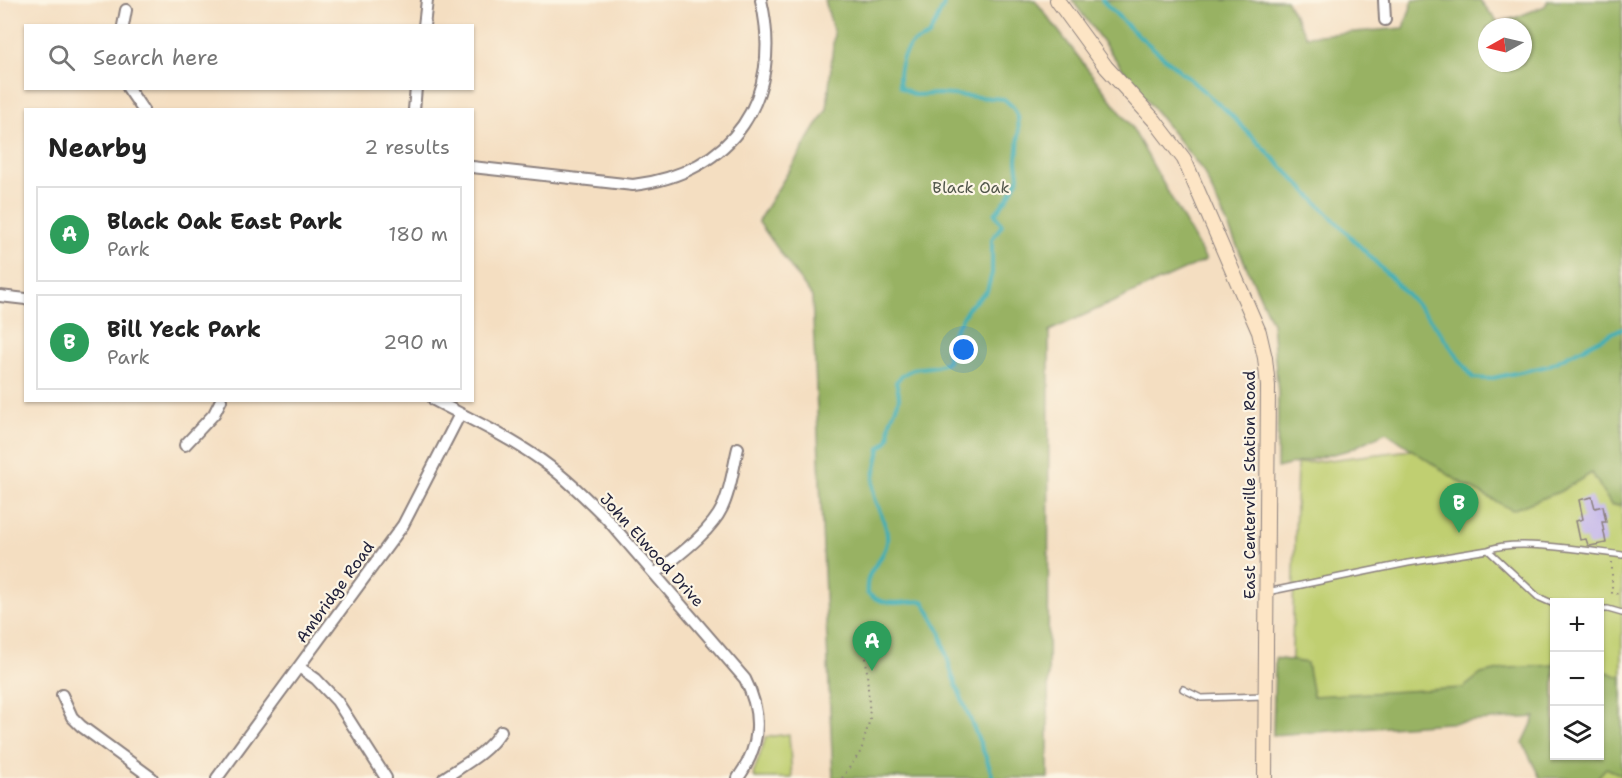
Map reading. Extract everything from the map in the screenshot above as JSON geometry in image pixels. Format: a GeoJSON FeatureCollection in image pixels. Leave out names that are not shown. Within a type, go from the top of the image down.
{"type":"FeatureCollection","features":[{"type":"Feature","properties":{"kind":"street"},"geometry":{"type":"LineString","coordinates":[[424,24],[427,0]]}},
{"type":"Feature","properties":{"kind":"street"},"geometry":{"type":"LineString","coordinates":[[474,167],[633,185],[656,183],[695,168],[726,146],[748,117],[756,100],[763,80],[768,47],[767,28],[761,0]]}},
{"type":"Feature","properties":{"kind":"street","name":"East Centerville Station Road"},"geometry":{"type":"LineString","coordinates":[[1057,0],[1106,67],[1155,121],[1184,159],[1258,332],[1265,358],[1268,386],[1265,778]]}},
{"type":"Feature","properties":{"kind":"street"},"geometry":{"type":"LineString","coordinates":[[1384,0],[1384,20]]}},
{"type":"Feature","properties":{"kind":"street"},"geometry":{"type":"LineString","coordinates":[[123,24],[126,10]]}},
{"type":"Feature","properties":{"kind":"street"},"geometry":{"type":"LineString","coordinates":[[129,90],[142,108]]}},
{"type":"Feature","properties":{"kind":"street"},"geometry":{"type":"LineString","coordinates":[[414,108],[416,90]]}},
{"type":"Feature","properties":{"kind":"street"},"geometry":{"type":"LineString","coordinates":[[0,296],[24,299]]}},
{"type":"Feature","properties":{"kind":"street"},"geometry":{"type":"LineString","coordinates":[[185,445],[214,414],[220,402]]}},
{"type":"Feature","properties":{"kind":"street","name":"John Elwood Drive"},"geometry":{"type":"LineString","coordinates":[[438,402],[503,435],[561,476],[607,519],[745,679],[752,693],[757,726],[755,748],[738,778]]}},
{"type":"Feature","properties":{"kind":"street","name":"Ambridge Road"},"geometry":{"type":"LineString","coordinates":[[217,778],[404,525],[460,414]]}},
{"type":"Feature","properties":{"kind":"street"},"geometry":{"type":"LineString","coordinates":[[654,574],[709,527],[717,516],[729,489],[738,448]]}},
{"type":"Feature","properties":{"kind":"street"},"geometry":{"type":"LineString","coordinates":[[299,667],[316,679],[337,701],[386,778]]}},
{"type":"Feature","properties":{"kind":"street"},"geometry":{"type":"LineString","coordinates":[[62,695],[72,717],[81,726],[152,778]]}},
{"type":"Feature","properties":{"kind":"street"},"geometry":{"type":"LineString","coordinates":[[444,778],[481,754],[493,743],[501,731]]}},
{"type":"Feature","properties":{"kind":"lane"},"geometry":{"type":"LineString","coordinates":[[1266,592],[1516,544],[1622,555]]}},
{"type":"Feature","properties":{"kind":"lane"},"geometry":{"type":"LineString","coordinates":[[1488,550],[1538,597],[1550,602]]}},
{"type":"Feature","properties":{"kind":"lane"},"geometry":{"type":"LineString","coordinates":[[1604,609],[1622,613]]}},
{"type":"Feature","properties":{"kind":"lane"},"geometry":{"type":"LineString","coordinates":[[1183,688],[1201,698],[1265,696]]}},
{"type":"Feature","properties":{"kind":"path"},"geometry":{"type":"LineString","coordinates":[[1612,554],[1612,594],[1622,593]]}},
{"type":"Feature","properties":{"kind":"path"},"geometry":{"type":"LineString","coordinates":[[842,778],[861,751],[870,718],[866,657],[878,637]]}},
{"type":"Feature","properties":{"kind":"green space","name":"Black Oak"},"geometry":{"type":"Polygon","coordinates":[[[825,0],[1035,0],[1131,126],[1206,260],[1049,331],[1048,778],[833,778],[812,297],[758,221],[827,109],[834,34],[825,0]]]}},
{"type":"Feature","properties":{"kind":"green space"},"geometry":{"type":"Polygon","coordinates":[[[1072,0],[1286,0],[1306,36],[1404,28],[1413,0],[1480,0],[1494,18],[1478,18],[1478,72],[1532,72],[1532,18],[1514,18],[1545,6],[1548,0],[1622,0],[1622,505],[1611,505],[1592,473],[1559,492],[1512,510],[1458,481],[1386,432],[1349,450],[1277,468],[1278,393],[1272,323],[1203,171],[1130,79],[1072,0]]]}},
{"type":"Feature","properties":{"kind":"green space"},"geometry":{"type":"Polygon","coordinates":[[[1622,424],[1622,778],[1580,778],[1596,760],[1604,760],[1604,598],[1550,598],[1550,698],[1290,721],[1297,464],[1622,424]]]}},
{"type":"Feature","properties":{"kind":"green space"},"geometry":{"type":"Polygon","coordinates":[[[1275,658],[1307,663],[1313,696],[1463,688],[1481,674],[1509,668],[1550,665],[1550,760],[1604,760],[1604,671],[1622,676],[1622,775],[1606,768],[1597,778],[1540,778],[1523,743],[1535,717],[1273,735],[1275,658]]]}},
{"type":"Feature","properties":{"kind":"green space"},"geometry":{"type":"Polygon","coordinates":[[[789,734],[792,778],[755,778],[753,775],[766,737],[789,734]]]}},
{"type":"Feature","properties":{"kind":"building"},"geometry":{"type":"Polygon","coordinates":[[[1592,497],[1595,508],[1603,506],[1606,522],[1602,522],[1606,543],[1590,546],[1586,539],[1580,540],[1576,521],[1583,519],[1579,500],[1592,497]]]}},
{"type":"Feature","properties":{"kind":"waterway"},"geometry":{"type":"LineString","coordinates":[[943,0],[944,5],[929,36],[913,44],[902,59],[900,87],[915,95],[939,94],[1004,99],[1013,107],[1018,117],[1019,177],[995,214],[1002,225],[992,239],[992,273],[987,291],[969,307],[947,343],[948,361],[934,367],[910,371],[896,382],[898,401],[891,419],[888,440],[880,448],[873,482],[874,494],[885,524],[887,542],[883,554],[871,571],[867,593],[887,602],[923,601],[940,631],[952,675],[993,778]]}},
{"type":"Feature","properties":{"kind":"waterway"},"geometry":{"type":"LineString","coordinates":[[1102,0],[1131,29],[1227,111],[1399,286],[1432,321],[1473,378],[1488,379],[1548,366],[1622,328]]}},
{"type":"Feature","properties":{"kind":"place","name":"Bill Yeck Park"},"geometry":{"type":"Point","coordinates":[1459,533]}},
{"type":"Feature","properties":{"kind":"place","name":"Black Oak East Park"},"geometry":{"type":"Point","coordinates":[872,671]}}]}
